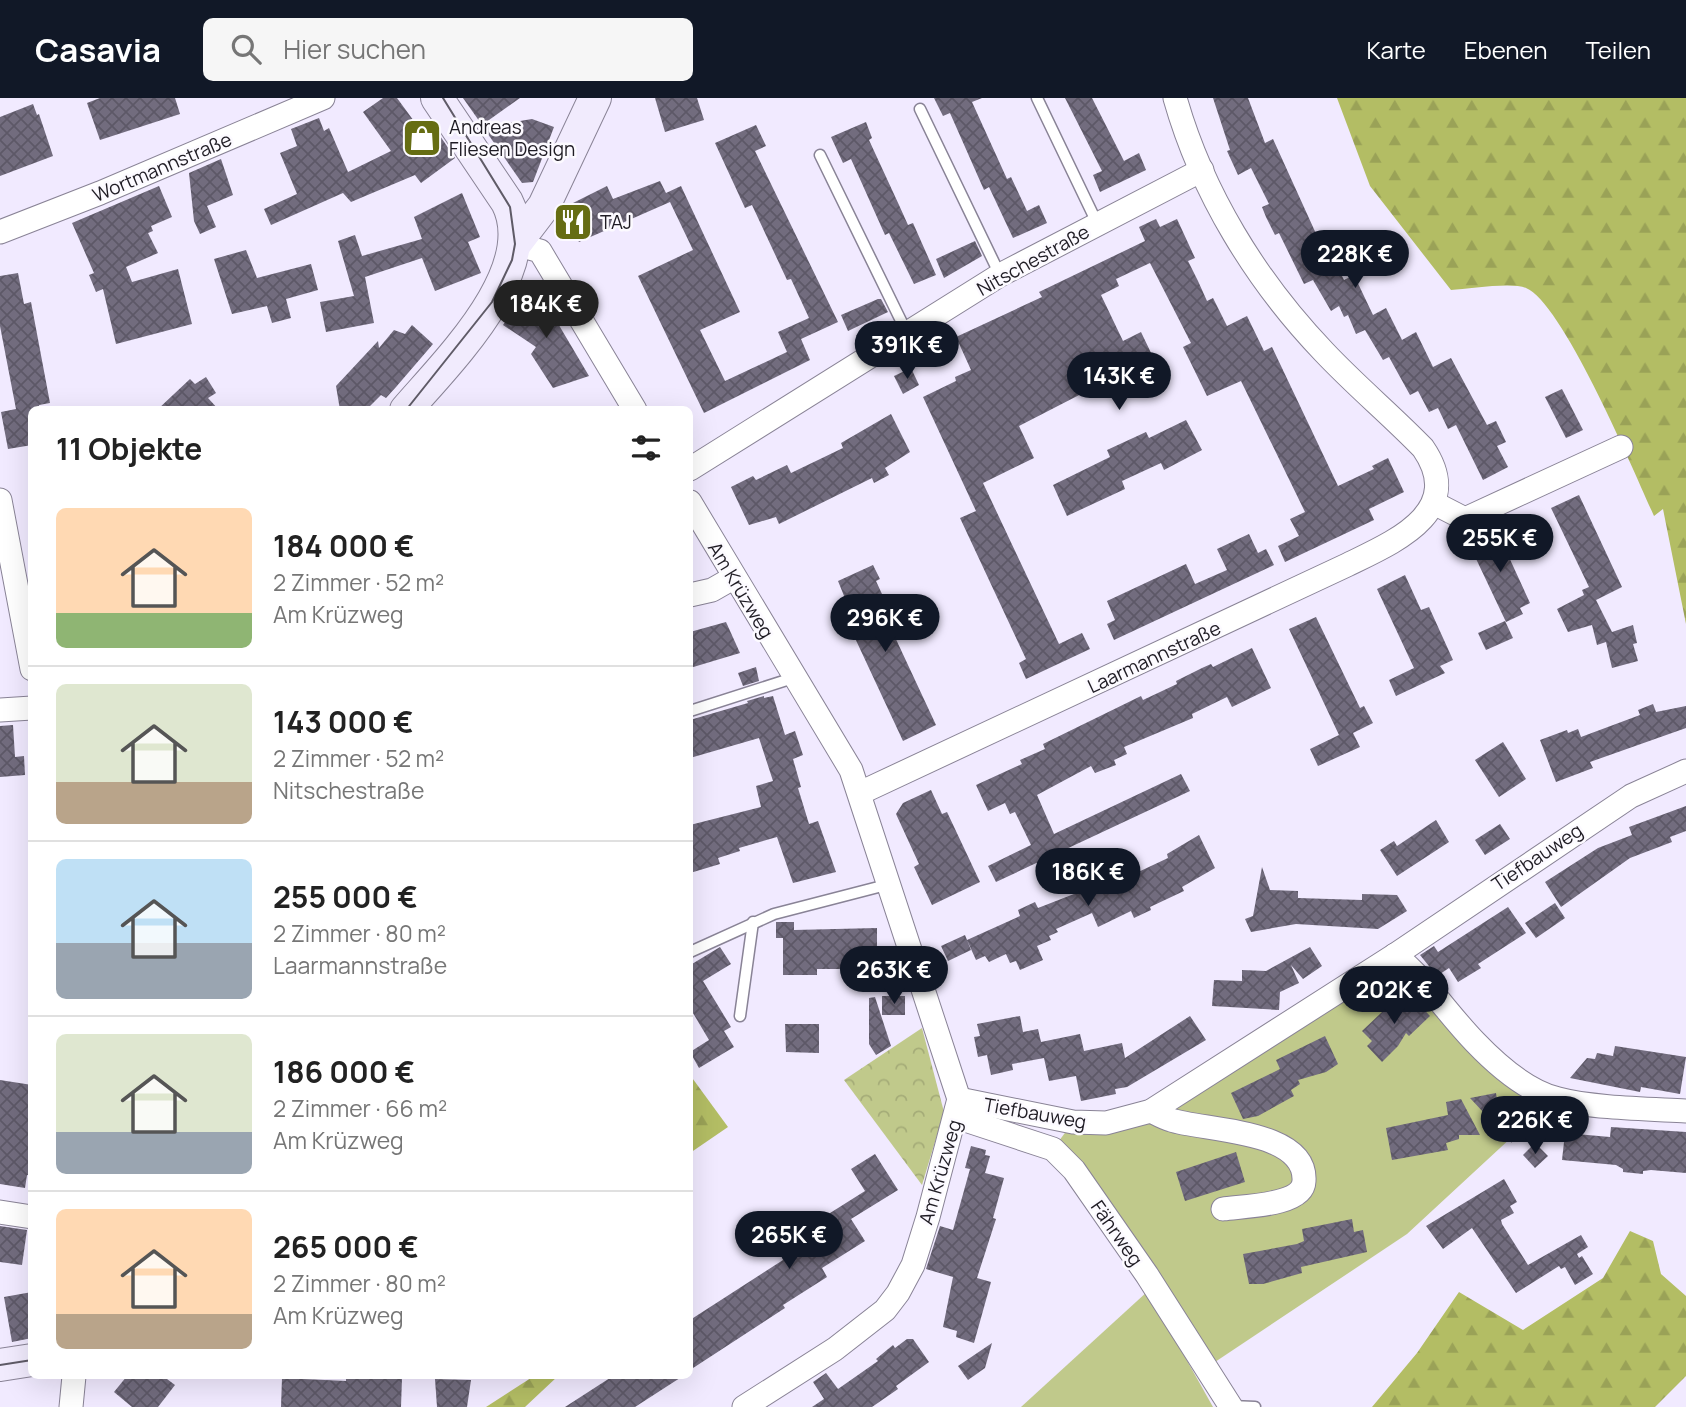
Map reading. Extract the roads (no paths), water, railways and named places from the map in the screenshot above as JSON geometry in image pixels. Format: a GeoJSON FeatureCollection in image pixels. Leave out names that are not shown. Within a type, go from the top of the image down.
{"type":"FeatureCollection","features":[{"type":"Feature","properties":{"kind":"street","name":"Wortmannstraße"},"geometry":{"type":"LineString","coordinates":[[0,232],[100,194],[323,98]]}},
{"type":"Feature","properties":{"kind":"street"},"geometry":{"type":"LineString","coordinates":[[409,406],[492,302],[513,260],[515,244],[514,221],[507,202],[437,98]]}},
{"type":"Feature","properties":{"kind":"street"},"geometry":{"type":"LineString","coordinates":[[515,244],[550,195],[595,98]]}},
{"type":"Feature","properties":{"kind":"street"},"geometry":{"type":"LineString","coordinates":[[1175,98],[1202,170],[1234,237],[1296,321],[1428,454],[1435,472],[1434,502],[1465,519],[1621,447]]}},
{"type":"Feature","properties":{"kind":"street","name":"Nitschestraße"},"geometry":{"type":"LineString","coordinates":[[693,467],[1000,275],[1202,170]]}},
{"type":"Feature","properties":{"kind":"street"},"geometry":{"type":"LineString","coordinates":[[515,244],[540,251],[633,406]]}},
{"type":"Feature","properties":{"kind":"street"},"geometry":{"type":"LineString","coordinates":[[0,500],[28,648]]}},
{"type":"Feature","properties":{"kind":"street","name":"Laarmannstraße"},"geometry":{"type":"LineString","coordinates":[[860,793],[1347,565],[1409,532],[1428,515],[1434,502]]}},
{"type":"Feature","properties":{"kind":"street","name":"Am Krüzweg"},"geometry":{"type":"LineString","coordinates":[[693,507],[793,678],[847,762],[890,884],[958,1108],[913,1265],[893,1300],[875,1319],[823,1358],[744,1407]]}},
{"type":"Feature","properties":{"kind":"street"},"geometry":{"type":"LineString","coordinates":[[693,594],[712,590],[733,578]]}},
{"type":"Feature","properties":{"kind":"street"},"geometry":{"type":"LineString","coordinates":[[0,710],[28,708]]}},
{"type":"Feature","properties":{"kind":"street","name":"Tiefbauweg"},"geometry":{"type":"LineString","coordinates":[[958,1108],[1073,1122],[1105,1123],[1151,1111],[1395,955],[1630,796],[1686,771]]}},
{"type":"Feature","properties":{"kind":"street"},"geometry":{"type":"LineString","coordinates":[[1395,955],[1426,981],[1474,1041],[1505,1071],[1526,1083],[1559,1100],[1686,1111]]}},
{"type":"Feature","properties":{"kind":"street","name":"Fährweg"},"geometry":{"type":"LineString","coordinates":[[958,1108],[1053,1149],[1074,1170],[1147,1275],[1231,1407]]}},
{"type":"Feature","properties":{"kind":"street"},"geometry":{"type":"LineString","coordinates":[[1151,1111],[1171,1120],[1271,1141],[1296,1158],[1305,1178],[1304,1187],[1293,1198],[1223,1209]]}},
{"type":"Feature","properties":{"kind":"street"},"geometry":{"type":"LineString","coordinates":[[0,1212],[28,1216]]}},
{"type":"Feature","properties":{"kind":"street"},"geometry":{"type":"LineString","coordinates":[[0,1365],[28,1361]]}},
{"type":"Feature","properties":{"kind":"street"},"geometry":{"type":"LineString","coordinates":[[71,1407],[74,1379]]}},
{"type":"Feature","properties":{"kind":"lane"},"geometry":{"type":"LineString","coordinates":[[1037,98],[1098,225]]}},
{"type":"Feature","properties":{"kind":"lane"},"geometry":{"type":"LineString","coordinates":[[920,109],[1000,275]]}},
{"type":"Feature","properties":{"kind":"lane"},"geometry":{"type":"LineString","coordinates":[[820,155],[906,333]]}},
{"type":"Feature","properties":{"kind":"lane"},"geometry":{"type":"LineString","coordinates":[[693,710],[793,678]]}},
{"type":"Feature","properties":{"kind":"lane"},"geometry":{"type":"LineString","coordinates":[[693,951],[753,922],[890,884]]}},
{"type":"Feature","properties":{"kind":"lane"},"geometry":{"type":"LineString","coordinates":[[740,1016],[753,922]]}},
{"type":"Feature","properties":{"kind":"lane"},"geometry":{"type":"LineString","coordinates":[[1231,1407],[1255,1407]]}},
{"type":"Feature","properties":{"kind":"tram line"},"geometry":{"type":"LineString","coordinates":[[409,406],[492,302],[512,260],[515,244],[510,207],[443,98]]}},
{"type":"Feature","properties":{"kind":"tram line"},"geometry":{"type":"LineString","coordinates":[[0,1365],[28,1361]]}},
{"type":"Feature","properties":{"kind":"place","name":"Andreas Fliesen Design"},"geometry":{"type":"Point","coordinates":[422,138]}},
{"type":"Feature","properties":{"kind":"place","name":"TAJ"},"geometry":{"type":"Point","coordinates":[573,222]}}]}
